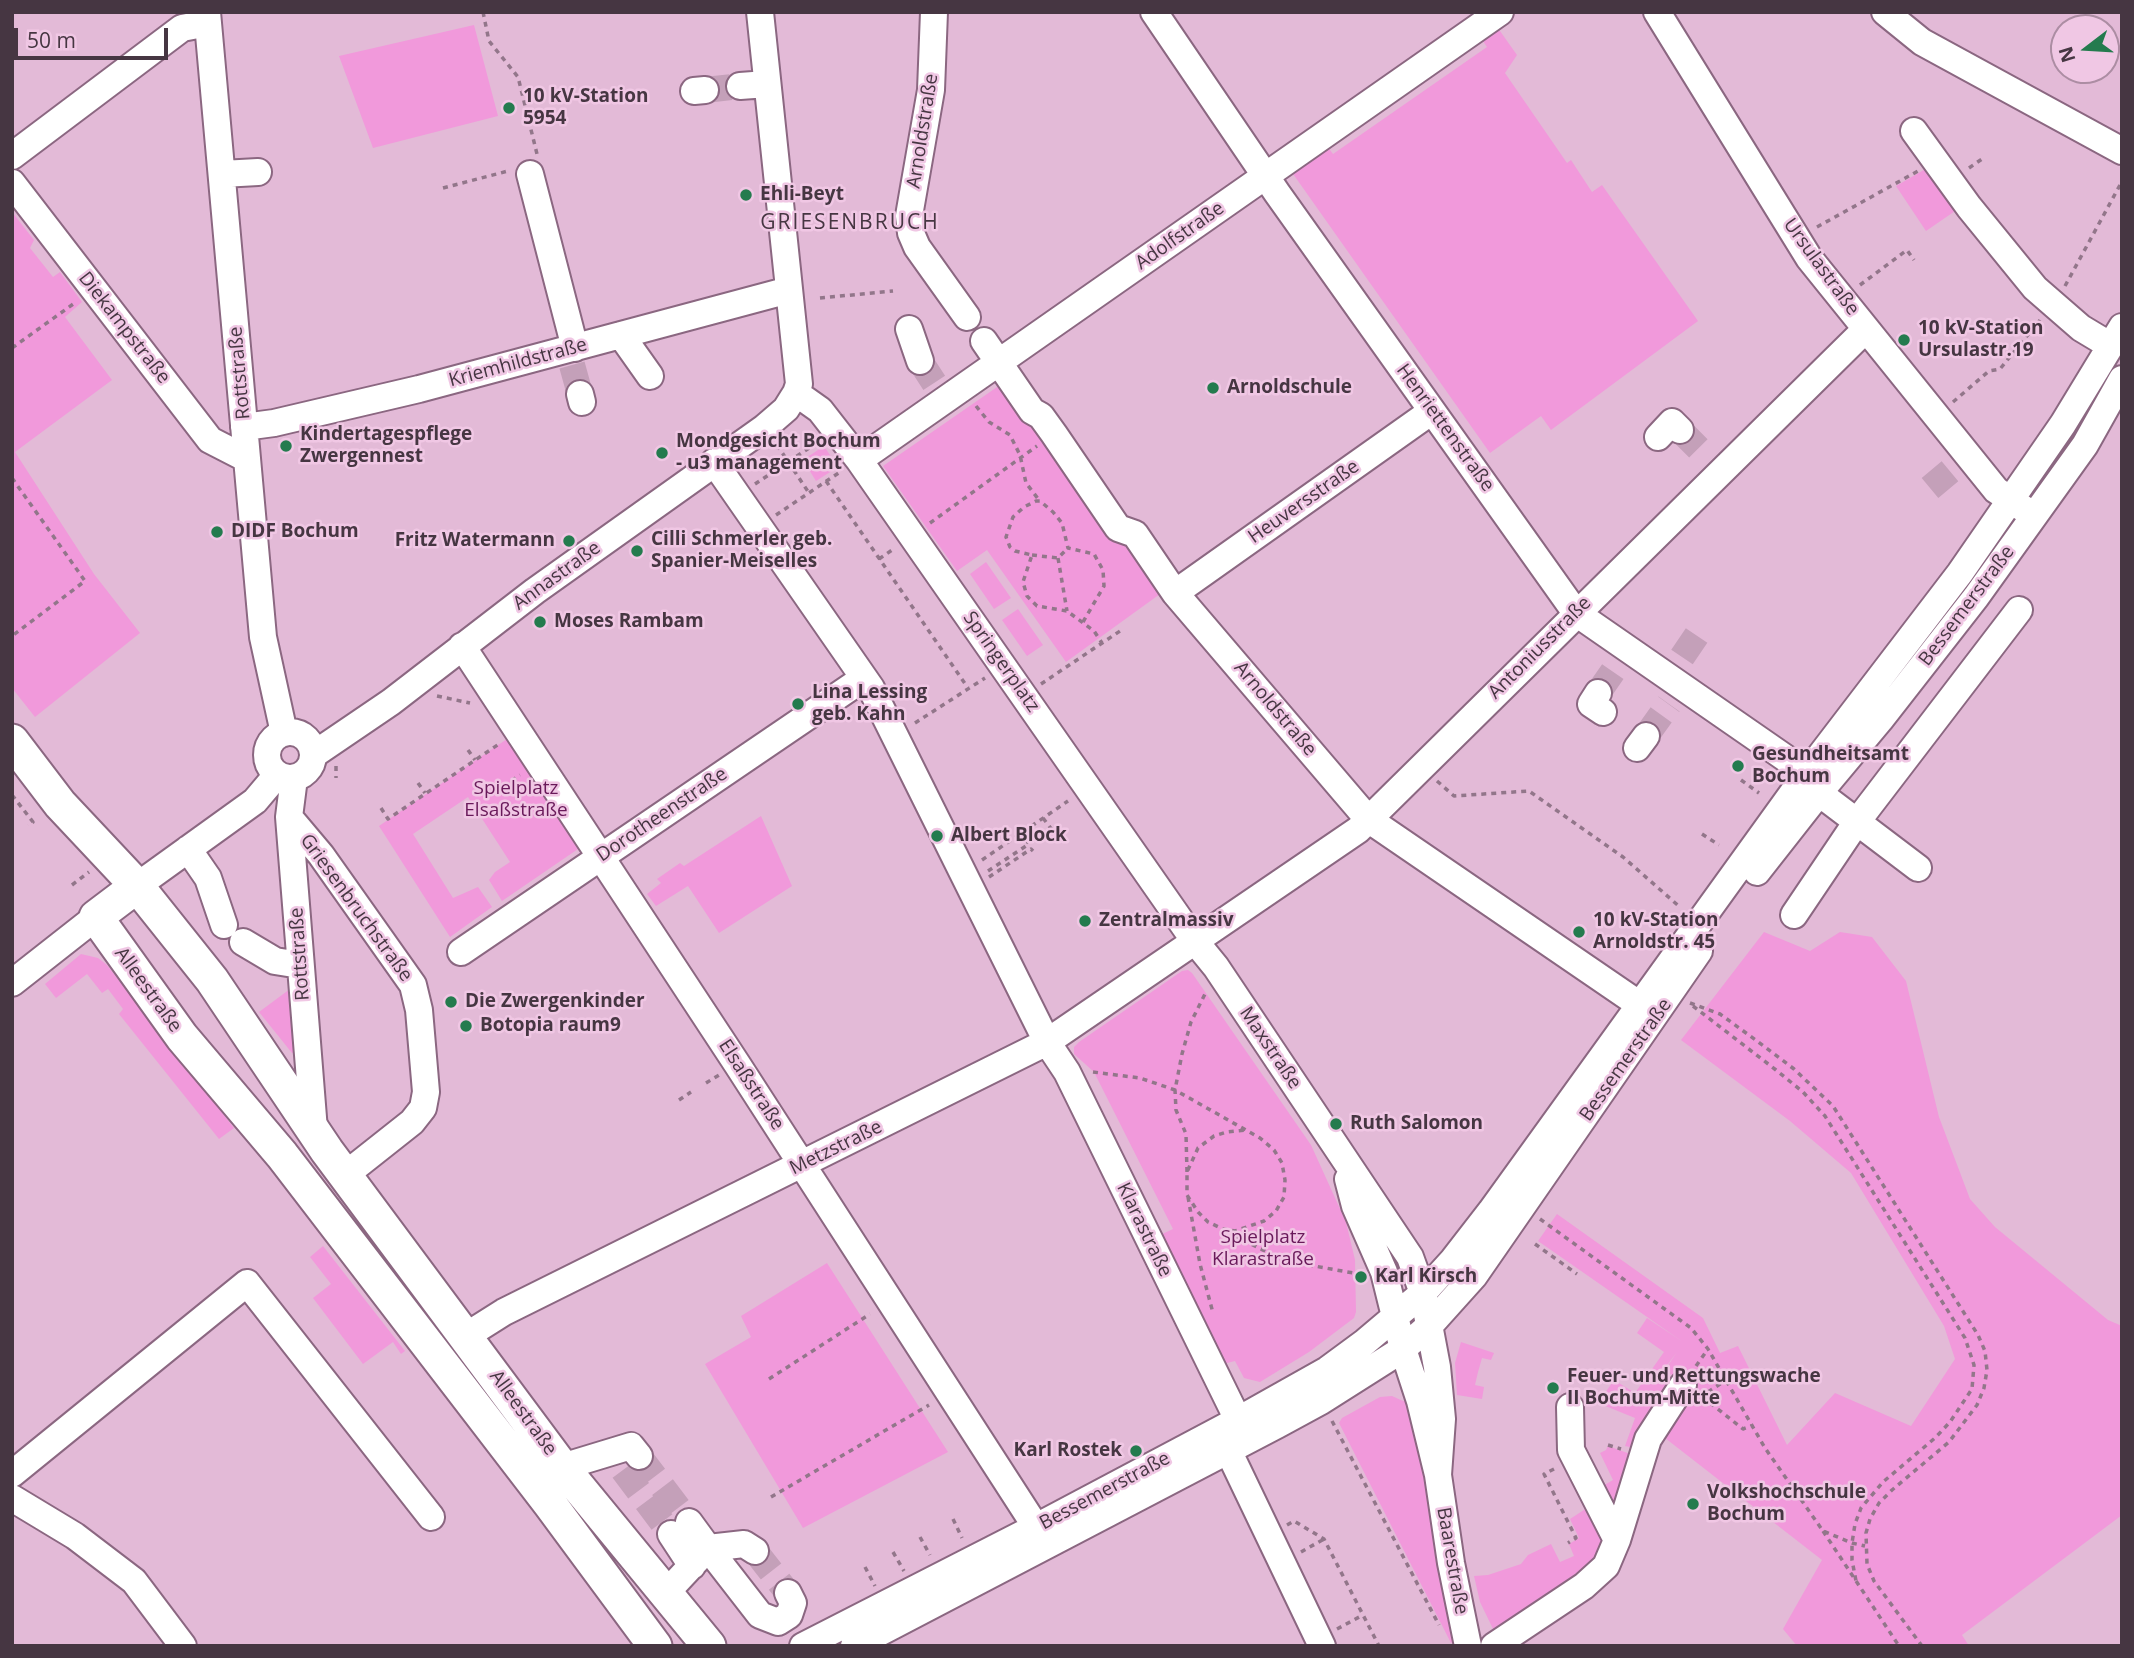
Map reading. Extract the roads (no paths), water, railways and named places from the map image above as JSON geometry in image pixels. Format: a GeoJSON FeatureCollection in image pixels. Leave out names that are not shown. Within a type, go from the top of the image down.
{"type":"FeatureCollection","features":[{"type":"Feature","properties":{"kind":"main road","name":"Alleestraße"},"geometry":{"type":"LineString","coordinates":[[12,741],[60,803],[137,886],[212,980],[345,1175],[562,1467],[709,1646]]}},
{"type":"Feature","properties":{"kind":"main road"},"geometry":{"type":"LineString","coordinates":[[96,917],[137,886]]}},
{"type":"Feature","properties":{"kind":"main road","name":"Alleestraße"},"geometry":{"type":"LineString","coordinates":[[96,917],[182,1037],[315,1198],[534,1483],[655,1646]]}},
{"type":"Feature","properties":{"kind":"main road"},"geometry":{"type":"LineString","coordinates":[[315,1198],[345,1175]]}},
{"type":"Feature","properties":{"kind":"street"},"geometry":{"type":"LineString","coordinates":[[760,12],[799,384],[796,393]]}},
{"type":"Feature","properties":{"kind":"street","name":"Arnoldstraße"},"geometry":{"type":"LineString","coordinates":[[934,12],[931,90],[909,216],[911,233],[917,247],[967,317]]}},
{"type":"Feature","properties":{"kind":"street","name":"Henriettenstraße"},"geometry":{"type":"LineString","coordinates":[[1154,12],[1266,176],[1576,613],[1623,658],[1675,681],[1813,783],[1856,823],[1918,868]]}},
{"type":"Feature","properties":{"kind":"street","name":"Adolfstraße"},"geometry":{"type":"LineString","coordinates":[[859,460],[949,391],[999,362],[1500,12]]}},
{"type":"Feature","properties":{"kind":"street","name":"Ursulastraße"},"geometry":{"type":"LineString","coordinates":[[1657,12],[1797,238],[1962,462],[2023,509]]}},
{"type":"Feature","properties":{"kind":"street"},"geometry":{"type":"LineString","coordinates":[[1885,12],[1922,42],[2122,151]]}},
{"type":"Feature","properties":{"kind":"street"},"geometry":{"type":"LineString","coordinates":[[12,156],[182,28],[208,18]]}},
{"type":"Feature","properties":{"kind":"street","name":"Rottstraße"},"geometry":{"type":"LineString","coordinates":[[208,18],[263,637],[284,733],[272,741],[267,752],[267,761],[286,776],[314,1130]]}},
{"type":"Feature","properties":{"kind":"street"},"geometry":{"type":"LineString","coordinates":[[740,86],[767,84]]}},
{"type":"Feature","properties":{"kind":"street"},"geometry":{"type":"LineString","coordinates":[[1914,131],[2035,288],[2081,328],[2116,337]]}},
{"type":"Feature","properties":{"kind":"street"},"geometry":{"type":"LineString","coordinates":[[222,174],[258,172]]}},
{"type":"Feature","properties":{"kind":"street"},"geometry":{"type":"LineString","coordinates":[[530,174],[571,354]]}},
{"type":"Feature","properties":{"kind":"street","name":"Diekampstraße"},"geometry":{"type":"LineString","coordinates":[[12,183],[51,254],[96,292],[210,440],[247,459]]}},
{"type":"Feature","properties":{"kind":"street","name":"Kriemhildstraße"},"geometry":{"type":"LineString","coordinates":[[244,427],[274,424],[571,354],[621,335],[674,329],[789,290]]}},
{"type":"Feature","properties":{"kind":"street"},"geometry":{"type":"LineString","coordinates":[[909,329],[920,361]]}},
{"type":"Feature","properties":{"kind":"street","name":"Antoniusstraße"},"geometry":{"type":"LineString","coordinates":[[1194,940],[1358,830],[1576,613],[1713,463],[1866,329]]}},
{"type":"Feature","properties":{"kind":"street"},"geometry":{"type":"LineString","coordinates":[[621,335],[650,376]]}},
{"type":"Feature","properties":{"kind":"street","name":"Bessemerstraße"},"geometry":{"type":"LineString","coordinates":[[803,1646],[1036,1527],[1326,1370],[1366,1342],[1423,1293],[1491,1211],[1700,921],[1813,783],[1880,720],[1944,638],[2023,509],[2116,337]]}},
{"type":"Feature","properties":{"kind":"street","name":"Arnoldstraße"},"geometry":{"type":"LineString","coordinates":[[984,341],[1032,411],[1041,416],[1054,434],[1118,528],[1135,534],[1175,593],[1368,819],[1640,1005]]}},
{"type":"Feature","properties":{"kind":"street","name":"Bessemerstraße"},"geometry":{"type":"LineString","coordinates":[[2023,509],[2085,445],[2122,379]]}},
{"type":"Feature","properties":{"kind":"street","name":"Annastraße"},"geometry":{"type":"LineString","coordinates":[[313,755],[335,742],[462,646],[764,428],[786,409],[796,393]]}},
{"type":"Feature","properties":{"kind":"street","name":"Springerplatz"},"geometry":{"type":"LineString","coordinates":[[796,393],[820,410],[837,429],[1194,940]]}},
{"type":"Feature","properties":{"kind":"street","name":"Heuversstraße"},"geometry":{"type":"LineString","coordinates":[[1175,593],[1432,411]]}},
{"type":"Feature","properties":{"kind":"street"},"geometry":{"type":"LineString","coordinates":[[714,462],[864,678],[1047,1042]]}},
{"type":"Feature","properties":{"kind":"street"},"geometry":{"type":"LineString","coordinates":[[1794,915],[1856,823],[2019,610]]}},
{"type":"Feature","properties":{"kind":"street","name":"Elsaßstraße"},"geometry":{"type":"LineString","coordinates":[[462,646],[1036,1527]]}},
{"type":"Feature","properties":{"kind":"street","name":"Dorotheenstraße"},"geometry":{"type":"LineString","coordinates":[[461,952],[864,678]]}},
{"type":"Feature","properties":{"kind":"street"},"geometry":{"type":"LineString","coordinates":[[137,886],[286,776],[304,773],[310,767],[313,755],[304,737],[295,733],[284,733]]}},
{"type":"Feature","properties":{"kind":"street","name":"Bessemerstraße"},"geometry":{"type":"LineString","coordinates":[[854,1646],[1321,1401],[1403,1349],[1430,1325],[1474,1276],[1588,1115],[1700,950],[1764,862],[1813,783]]}},
{"type":"Feature","properties":{"kind":"street","name":"Griesenbruchstraße"},"geometry":{"type":"LineString","coordinates":[[289,817],[321,855],[412,985],[419,1010],[426,1092],[423,1108],[412,1122],[345,1175]]}},
{"type":"Feature","properties":{"kind":"street"},"geometry":{"type":"LineString","coordinates":[[188,849],[208,878],[233,933],[275,961],[300,965]]}},
{"type":"Feature","properties":{"kind":"street"},"geometry":{"type":"LineString","coordinates":[[12,983],[96,917]]}},
{"type":"Feature","properties":{"kind":"street","name":"Maxstraße"},"geometry":{"type":"LineString","coordinates":[[1194,940],[1216,967],[1410,1257],[1423,1293]]}},
{"type":"Feature","properties":{"kind":"street","name":"Metzstraße"},"geometry":{"type":"LineString","coordinates":[[466,1336],[504,1312],[1047,1042],[1194,940]]}},
{"type":"Feature","properties":{"kind":"street","name":"Klarastraße"},"geometry":{"type":"LineString","coordinates":[[1047,1042],[1067,1072],[1238,1420]]}},
{"type":"Feature","properties":{"kind":"street","name":"Maxstraße"},"geometry":{"type":"LineString","coordinates":[[1343,1157],[1355,1206],[1384,1272],[1395,1317]]}},
{"type":"Feature","properties":{"kind":"street"},"geometry":{"type":"LineString","coordinates":[[12,1474],[247,1283],[430,1517]]}},
{"type":"Feature","properties":{"kind":"street"},"geometry":{"type":"LineString","coordinates":[[1423,1293],[1430,1325]]}},
{"type":"Feature","properties":{"kind":"street"},"geometry":{"type":"LineString","coordinates":[[1395,1317],[1403,1349]]}},
{"type":"Feature","properties":{"kind":"street","name":"Baarestraße"},"geometry":{"type":"LineString","coordinates":[[1430,1325],[1442,1419],[1438,1475]]}},
{"type":"Feature","properties":{"kind":"street","name":"Baarestraße"},"geometry":{"type":"LineString","coordinates":[[1403,1349],[1420,1401],[1438,1475],[1451,1563],[1468,1646]]}},
{"type":"Feature","properties":{"kind":"street"},"geometry":{"type":"LineString","coordinates":[[1494,1646],[1584,1586],[1606,1566],[1617,1540],[1647,1440],[1683,1385]]}},
{"type":"Feature","properties":{"kind":"street"},"geometry":{"type":"LineString","coordinates":[[1570,1406],[1571,1450],[1617,1540]]}},
{"type":"Feature","properties":{"kind":"street"},"geometry":{"type":"LineString","coordinates":[[1228,1450],[1322,1646]]}},
{"type":"Feature","properties":{"kind":"street"},"geometry":{"type":"LineString","coordinates":[[562,1467],[624,1459]]}},
{"type":"Feature","properties":{"kind":"street"},"geometry":{"type":"LineString","coordinates":[[12,1498],[75,1536],[134,1581],[183,1646]]}},
{"type":"Feature","properties":{"kind":"street"},"geometry":{"type":"LineString","coordinates":[[680,1528],[700,1557],[760,1615],[778,1622],[789,1615],[793,1604],[788,1593]]}},
{"type":"Feature","properties":{"kind":"street"},"geometry":{"type":"LineString","coordinates":[[666,1593],[700,1557],[750,1548]]}},
{"type":"Feature","properties":{"kind":"tunnel"},"geometry":{"type":"LineString","coordinates":[[705,90],[740,86]]}},
{"type":"Feature","properties":{"kind":"tunnel"},"geometry":{"type":"LineString","coordinates":[[920,361],[937,387]]}},
{"type":"Feature","properties":{"kind":"tunnel"},"geometry":{"type":"LineString","coordinates":[[572,365],[580,394]]}},
{"type":"Feature","properties":{"kind":"tunnel"},"geometry":{"type":"LineString","coordinates":[[1680,430],[1705,455]]}},
{"type":"Feature","properties":{"kind":"tunnel"},"geometry":{"type":"LineString","coordinates":[[1930,488],[1954,468]]}},
{"type":"Feature","properties":{"kind":"tunnel"},"geometry":{"type":"LineString","coordinates":[[1682,657],[1701,629]]}},
{"type":"Feature","properties":{"kind":"tunnel"},"geometry":{"type":"LineString","coordinates":[[1598,693],[1616,667]]}},
{"type":"Feature","properties":{"kind":"tunnel"},"geometry":{"type":"LineString","coordinates":[[1646,736],[1669,704]]}},
{"type":"Feature","properties":{"kind":"tunnel"},"geometry":{"type":"LineString","coordinates":[[639,1456],[689,1522]]}},
{"type":"Feature","properties":{"kind":"tunnel"},"geometry":{"type":"LineString","coordinates":[[623,1470],[671,1534]]}},
{"type":"Feature","properties":{"kind":"tunnel"},"geometry":{"type":"LineString","coordinates":[[755,1551],[788,1593]]}},
{"type":"Feature","properties":{"kind":"place","name":"10 kV-Station 5954"},"geometry":{"type":"Point","coordinates":[509,108]}},
{"type":"Feature","properties":{"kind":"place","name":"Ehli-Beyt"},"geometry":{"type":"Point","coordinates":[746,195]}},
{"type":"Feature","properties":{"kind":"place","name":"10 kV-Station Ursulastr.19"},"geometry":{"type":"Point","coordinates":[1904,340]}},
{"type":"Feature","properties":{"kind":"place","name":"Arnoldschule"},"geometry":{"type":"Point","coordinates":[1213,388]}},
{"type":"Feature","properties":{"kind":"place","name":"Kindertagespflege Zwergennest"},"geometry":{"type":"Point","coordinates":[286,446]}},
{"type":"Feature","properties":{"kind":"place","name":"Mondgesicht Bochum - u3 management"},"geometry":{"type":"Point","coordinates":[662,453]}},
{"type":"Feature","properties":{"kind":"place","name":"DIDF Bochum"},"geometry":{"type":"Point","coordinates":[217,532]}},
{"type":"Feature","properties":{"kind":"place","name":"Fritz Watermann"},"geometry":{"type":"Point","coordinates":[569,541]}},
{"type":"Feature","properties":{"kind":"place","name":"Cilli Schmerler geb. Spanier-Meiselles"},"geometry":{"type":"Point","coordinates":[637,551]}},
{"type":"Feature","properties":{"kind":"place","name":"Moses Rambam"},"geometry":{"type":"Point","coordinates":[540,622]}},
{"type":"Feature","properties":{"kind":"place","name":"Lina Lessing geb. Kahn"},"geometry":{"type":"Point","coordinates":[798,704]}},
{"type":"Feature","properties":{"kind":"place","name":"Gesundheitsamt Bochum"},"geometry":{"type":"Point","coordinates":[1738,766]}},
{"type":"Feature","properties":{"kind":"place","name":"Albert Block"},"geometry":{"type":"Point","coordinates":[937,836]}},
{"type":"Feature","properties":{"kind":"place","name":"Zentralmassiv"},"geometry":{"type":"Point","coordinates":[1085,921]}},
{"type":"Feature","properties":{"kind":"place","name":"10 kV-Station Arnoldstr. 45"},"geometry":{"type":"Point","coordinates":[1579,932]}},
{"type":"Feature","properties":{"kind":"place","name":"Die Zwergenkinder"},"geometry":{"type":"Point","coordinates":[451,1002]}},
{"type":"Feature","properties":{"kind":"place","name":"Botopia raum9"},"geometry":{"type":"Point","coordinates":[466,1026]}},
{"type":"Feature","properties":{"kind":"place","name":"Ruth Salomon"},"geometry":{"type":"Point","coordinates":[1336,1124]}},
{"type":"Feature","properties":{"kind":"place","name":"Karl Kirsch"},"geometry":{"type":"Point","coordinates":[1361,1277]}},
{"type":"Feature","properties":{"kind":"place","name":"Feuer- und Rettungswache II Bochum-Mitte"},"geometry":{"type":"Point","coordinates":[1553,1388]}},
{"type":"Feature","properties":{"kind":"place","name":"Karl Rostek"},"geometry":{"type":"Point","coordinates":[1136,1451]}},
{"type":"Feature","properties":{"kind":"place","name":"Volkshochschule Bochum"},"geometry":{"type":"Point","coordinates":[1693,1504]}},
{"type":"Feature","properties":{"kind":"district","name":"GRIESENBRUCH"},"geometry":{"type":"Point","coordinates":[850,223]}},
{"type":"Feature","properties":{"kind":"park label","name":"Spielplatz Elsaßstraße"},"geometry":{"type":"Point","coordinates":[516,800]}},
{"type":"Feature","properties":{"kind":"park label","name":"Spielplatz Klarastraße"},"geometry":{"type":"Point","coordinates":[1263,1249]}}]}
